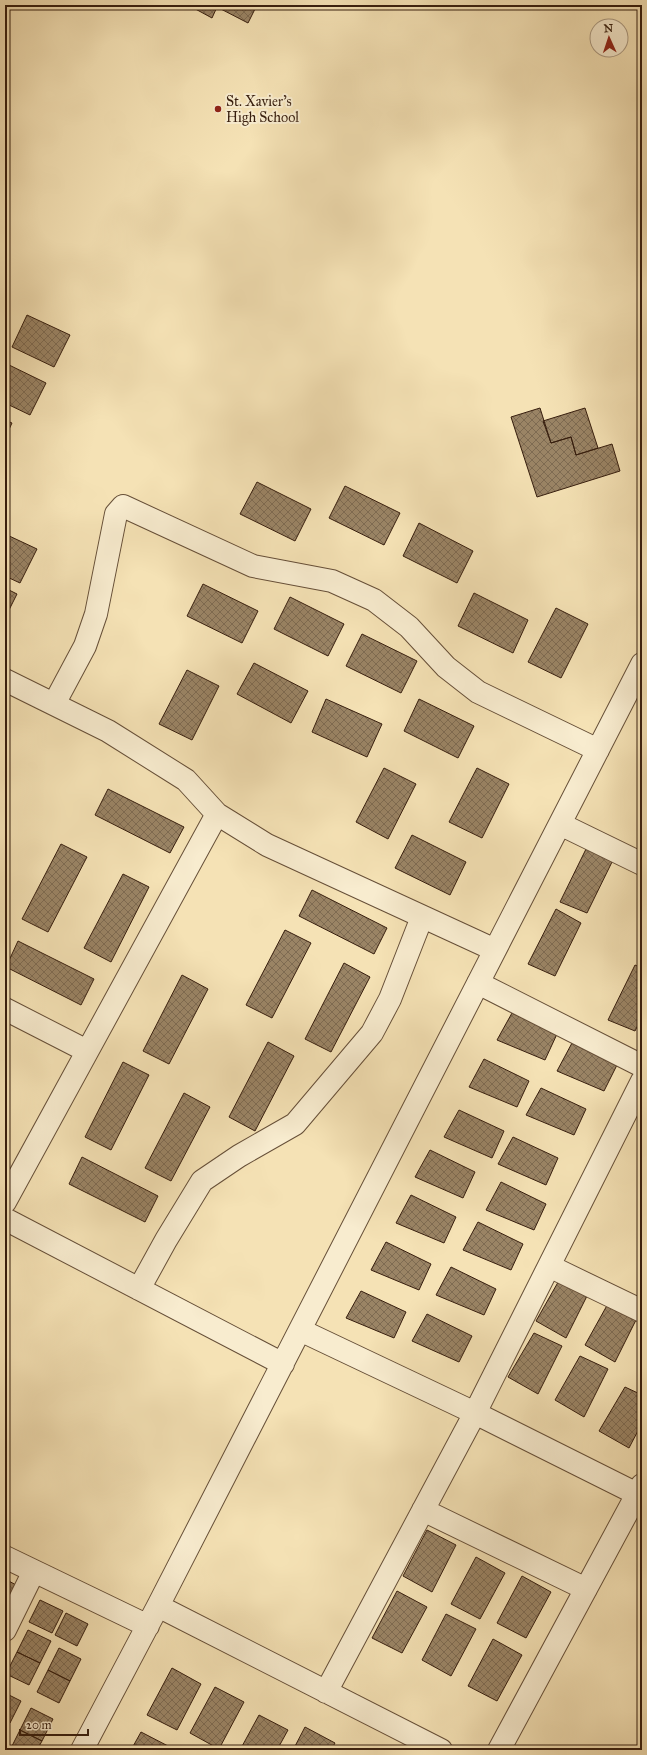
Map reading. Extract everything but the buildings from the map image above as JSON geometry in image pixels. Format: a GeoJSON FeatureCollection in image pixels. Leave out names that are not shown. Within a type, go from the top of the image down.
{"type":"FeatureCollection","features":[{"type":"Feature","properties":{"kind":"street"},"geometry":{"type":"LineString","coordinates":[[54,704],[85,646],[96,614],[116,514],[123,506],[253,566],[332,581],[374,600],[409,627],[446,667],[478,692],[598,750]]}},
{"type":"Feature","properties":{"kind":"street"},"geometry":{"type":"LineString","coordinates":[[82,1750],[148,1626],[598,750],[639,676]]}},
{"type":"Feature","properties":{"kind":"street"},"geometry":{"type":"LineString","coordinates":[[5,680],[108,731],[186,780],[217,814],[267,844],[495,950]]}},
{"type":"Feature","properties":{"kind":"street"},"geometry":{"type":"LineString","coordinates":[[5,1202],[217,814]]}},
{"type":"Feature","properties":{"kind":"street"},"geometry":{"type":"LineString","coordinates":[[560,824],[642,864]]}},
{"type":"Feature","properties":{"kind":"street"},"geometry":{"type":"LineString","coordinates":[[139,1289],[166,1240],[202,1181],[239,1156],[295,1124],[372,1034],[390,999],[422,917]]}},
{"type":"Feature","properties":{"kind":"street"},"geometry":{"type":"LineString","coordinates":[[478,983],[642,1066]]}},
{"type":"Feature","properties":{"kind":"street"},"geometry":{"type":"LineString","coordinates":[[5,1009],[87,1051]]}},
{"type":"Feature","properties":{"kind":"street"},"geometry":{"type":"LineString","coordinates":[[326,1692],[475,1412],[642,1081]]}},
{"type":"Feature","properties":{"kind":"street"},"geometry":{"type":"LineString","coordinates":[[5,1219],[282,1364]]}},
{"type":"Feature","properties":{"kind":"street"},"geometry":{"type":"LineString","coordinates":[[549,1266],[642,1311]]}},
{"type":"Feature","properties":{"kind":"street"},"geometry":{"type":"LineString","coordinates":[[300,1330],[640,1489],[498,1750]]}},
{"type":"Feature","properties":{"kind":"street"},"geometry":{"type":"LineString","coordinates":[[423,1510],[586,1589]]}},
{"type":"Feature","properties":{"kind":"street"},"geometry":{"type":"LineString","coordinates":[[5,1557],[148,1626]]}},
{"type":"Feature","properties":{"kind":"street"},"geometry":{"type":"LineString","coordinates":[[5,1630],[34,1571]]}},
{"type":"Feature","properties":{"kind":"street"},"geometry":{"type":"LineString","coordinates":[[158,1606],[441,1750]]}},
{"type":"Feature","properties":{"kind":"place","name":"St. Xavier's High School"},"geometry":{"type":"Point","coordinates":[218,109]}}]}
